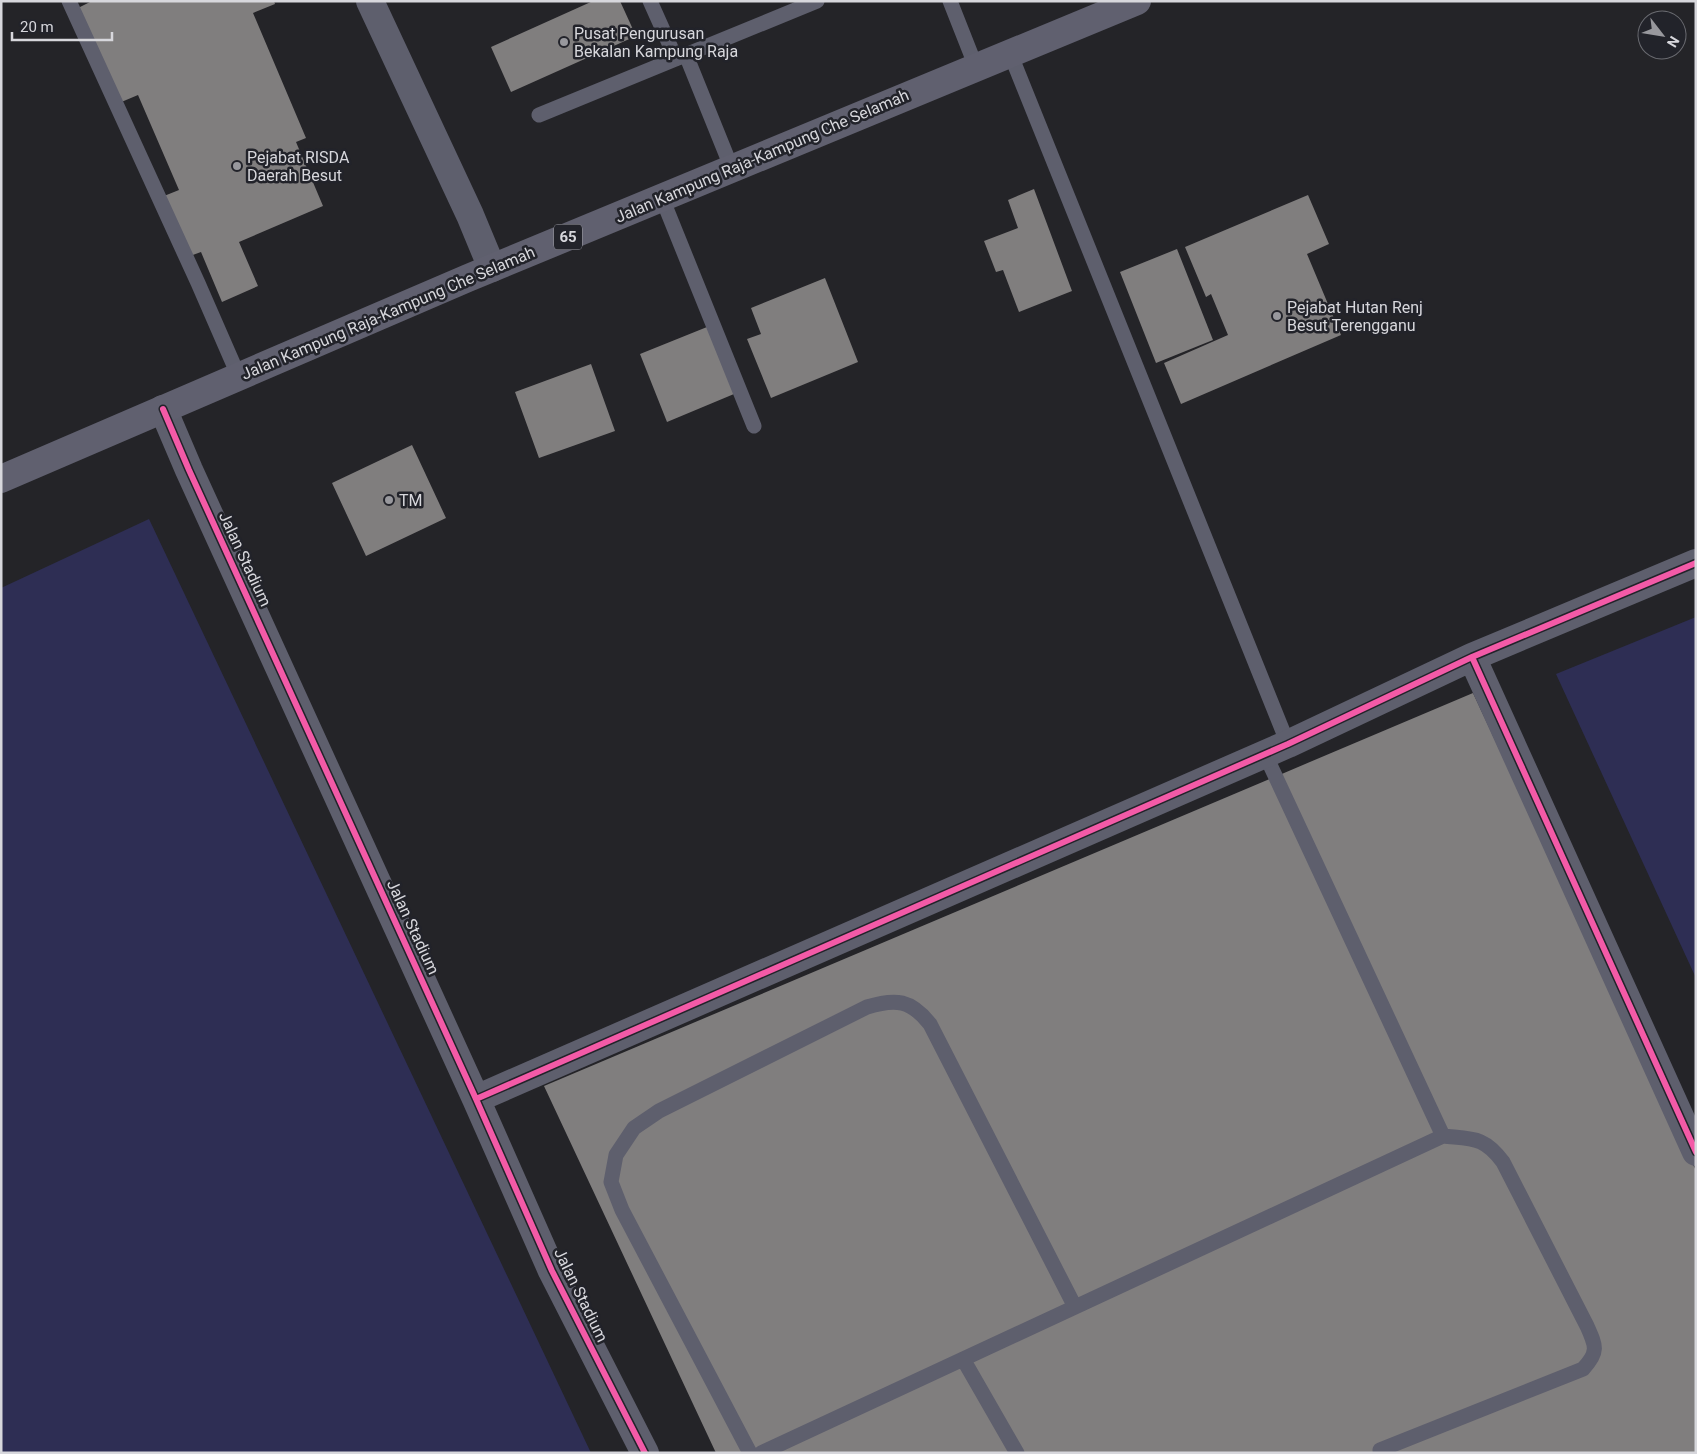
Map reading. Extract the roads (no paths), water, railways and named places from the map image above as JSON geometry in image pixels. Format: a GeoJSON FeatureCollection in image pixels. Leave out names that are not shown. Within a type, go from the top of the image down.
{"type":"FeatureCollection","features":[{"type":"Feature","properties":{"kind":"main road","name":"Jalan Kampung Raja-Kampung Che Selamah"},"geometry":{"type":"LineString","coordinates":[[1,479],[492,268],[1135,2]]}},
{"type":"Feature","properties":{"kind":"street"},"geometry":{"type":"LineString","coordinates":[[370,1],[470,214],[492,268]]}},
{"type":"Feature","properties":{"kind":"street","name":"Jalan Stadium"},"geometry":{"type":"LineString","coordinates":[[163,409],[552,1271],[645,1453]]}},
{"type":"Feature","properties":{"kind":"street"},"geometry":{"type":"LineString","coordinates":[[476,1099],[1276,749],[1472,658],[1696,563]]}},
{"type":"Feature","properties":{"kind":"street"},"geometry":{"type":"LineString","coordinates":[[1472,658],[1696,1152]]}},
{"type":"Feature","properties":{"kind":"lane"},"geometry":{"type":"LineString","coordinates":[[69,1],[239,377]]}},
{"type":"Feature","properties":{"kind":"lane"},"geometry":{"type":"LineString","coordinates":[[650,1],[681,57],[732,169]]}},
{"type":"Feature","properties":{"kind":"lane"},"geometry":{"type":"LineString","coordinates":[[539,115],[817,1]]}},
{"type":"Feature","properties":{"kind":"lane"},"geometry":{"type":"LineString","coordinates":[[950,1],[976,67]]}},
{"type":"Feature","properties":{"kind":"lane"},"geometry":{"type":"LineString","coordinates":[[1010,53],[1276,749],[1443,1136]]}},
{"type":"Feature","properties":{"kind":"lane"},"geometry":{"type":"LineString","coordinates":[[662,198],[754,426]]}},
{"type":"Feature","properties":{"kind":"lane"},"geometry":{"type":"LineString","coordinates":[[750,1453],[622,1210],[611,1182],[616,1155],[634,1128],[660,1110],[867,1007],[879,1003],[897,1001],[909,1004],[921,1013],[930,1024],[1075,1307]]}},
{"type":"Feature","properties":{"kind":"lane"},"geometry":{"type":"LineString","coordinates":[[761,1453],[1443,1136],[1475,1139],[1485,1143],[1496,1153],[1502,1162],[1587,1326],[1594,1343],[1593,1358],[1583,1369],[1380,1450]]}},
{"type":"Feature","properties":{"kind":"lane"},"geometry":{"type":"LineString","coordinates":[[963,1359],[1017,1453]]}},
{"type":"Feature","properties":{"kind":"place","name":"Pusat Pengurusan Bekalan Kampung Raja"},"geometry":{"type":"Point","coordinates":[564,42]}},
{"type":"Feature","properties":{"kind":"place","name":"Pejabat RISDA Daerah Besut"},"geometry":{"type":"Point","coordinates":[237,166]}},
{"type":"Feature","properties":{"kind":"place","name":"Pejabat Hutan Renj Besut Terengganu"},"geometry":{"type":"Point","coordinates":[1277,316]}},
{"type":"Feature","properties":{"kind":"place","name":"TM"},"geometry":{"type":"Point","coordinates":[389,500]}}]}
